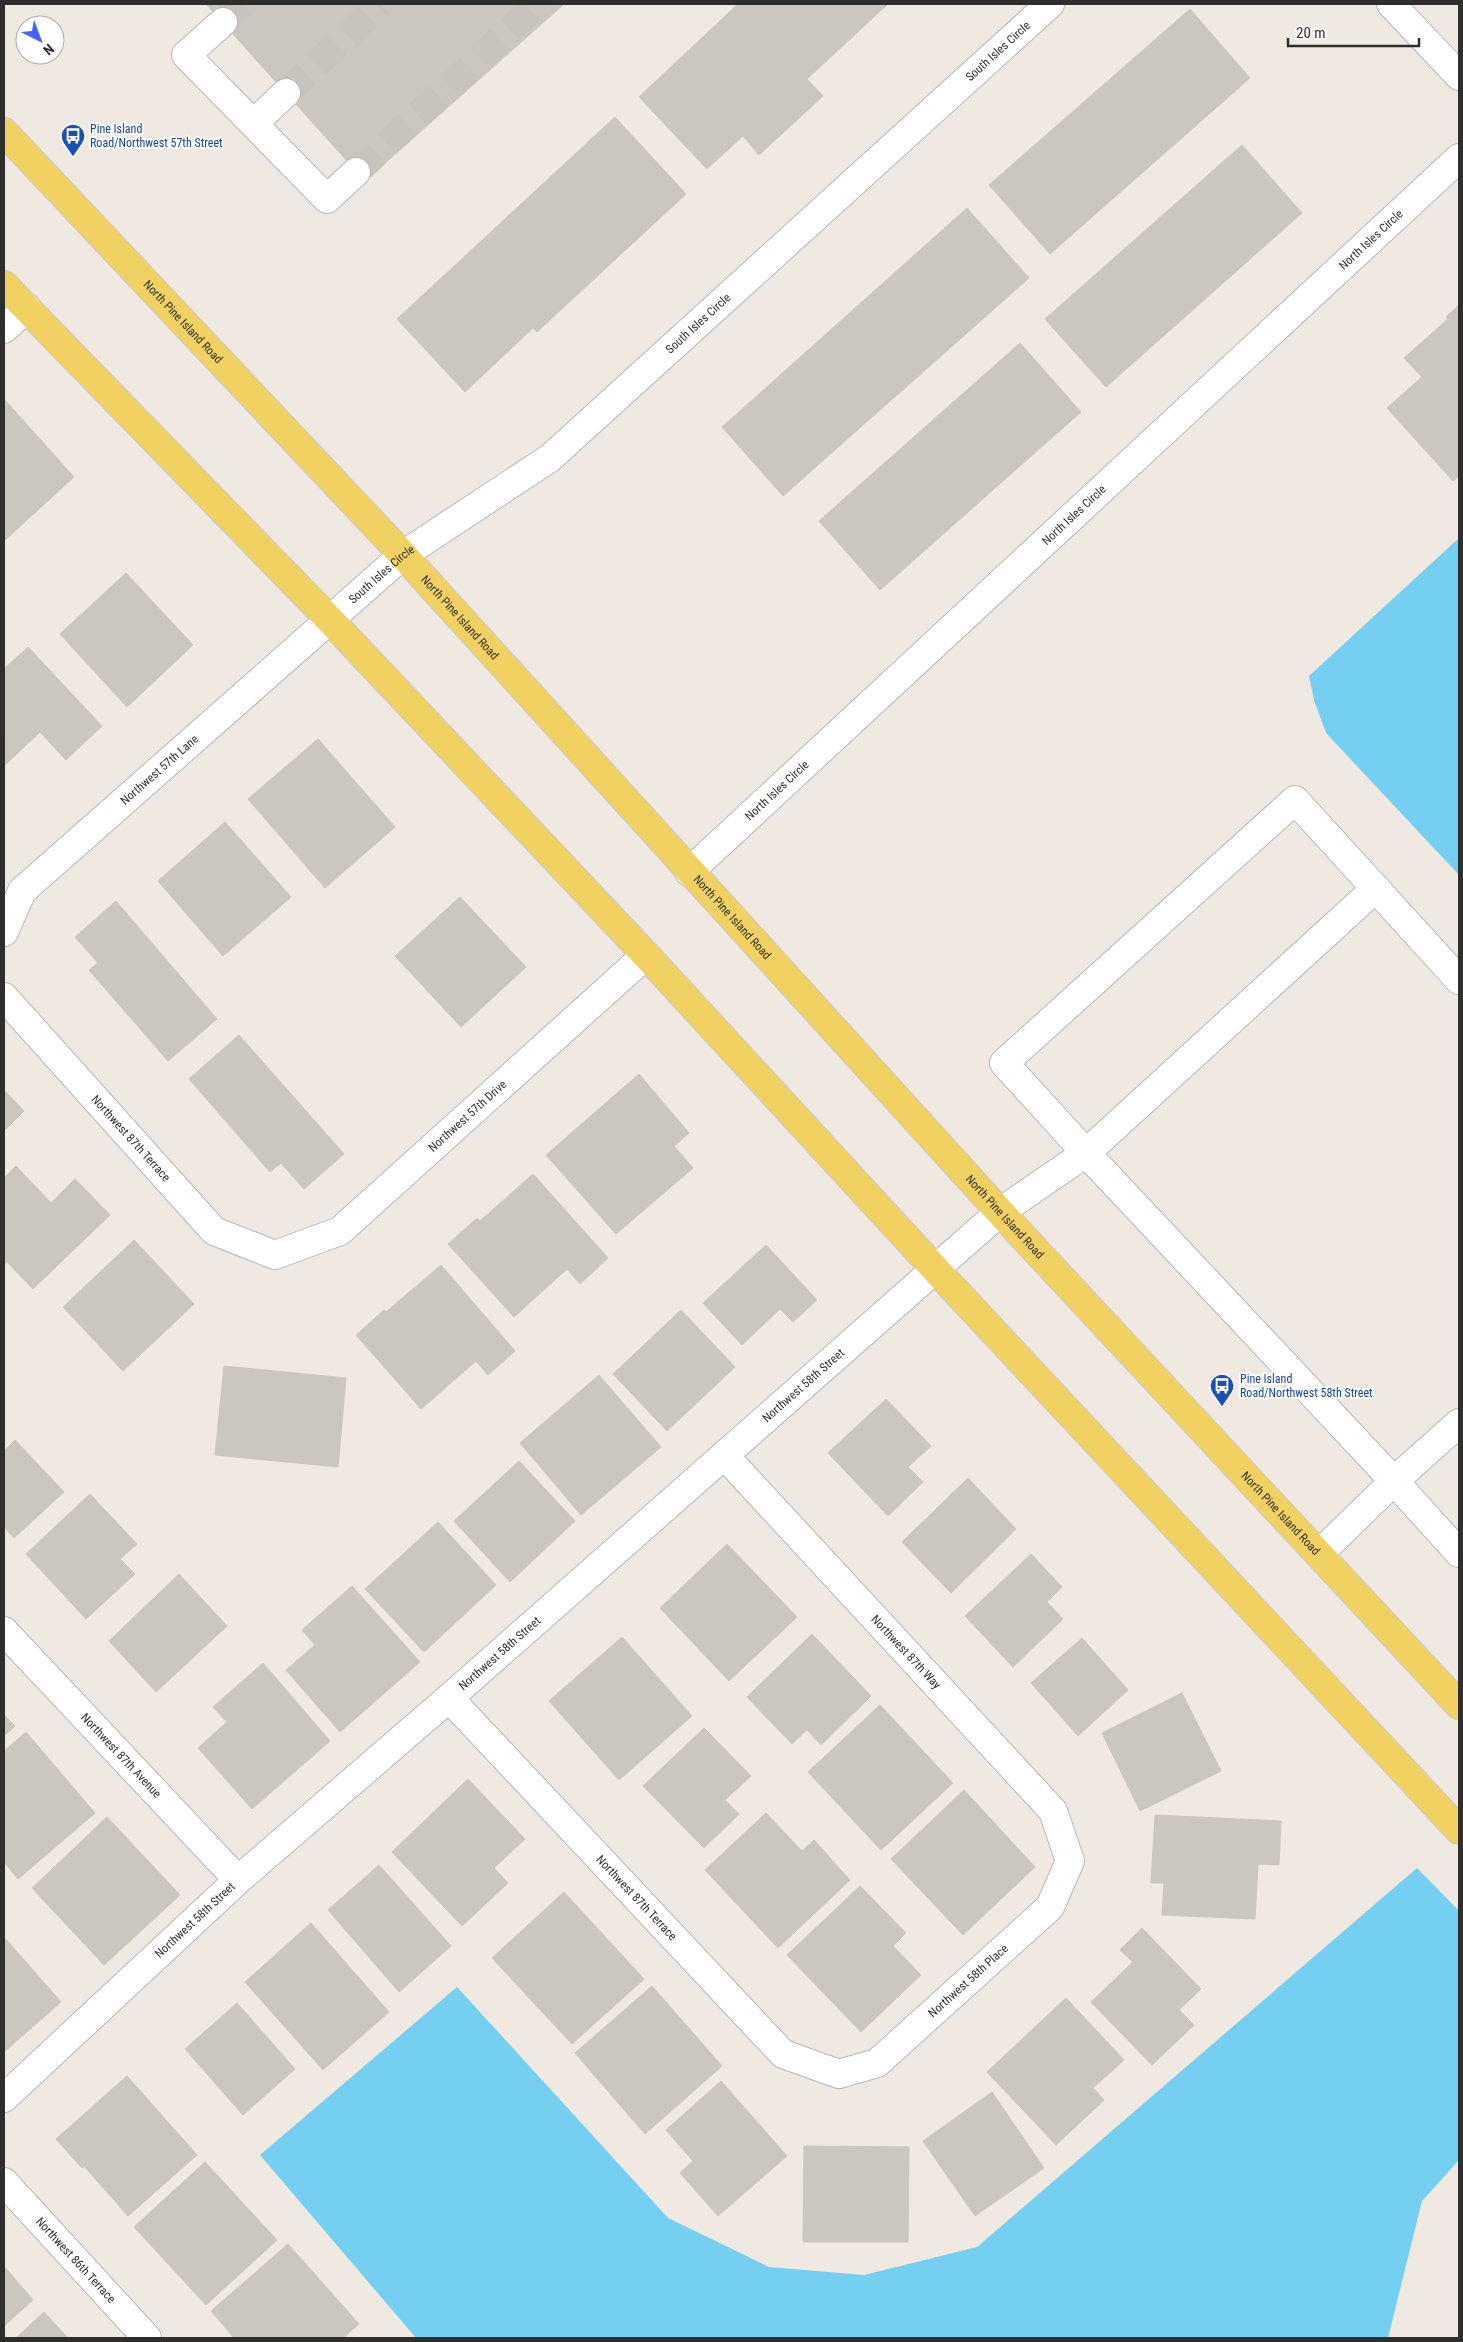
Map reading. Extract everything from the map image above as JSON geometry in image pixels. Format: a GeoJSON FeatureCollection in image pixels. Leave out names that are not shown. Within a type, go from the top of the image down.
{"type":"FeatureCollection","features":[{"type":"Feature","properties":{"kind":"main road","name":"North Pine Island Road"},"geometry":{"type":"LineString","coordinates":[[4,132],[403,555],[1000,1212],[1320,1553],[1459,1705]]}},
{"type":"Feature","properties":{"kind":"main road"},"geometry":{"type":"LineString","coordinates":[[4,285],[330,620],[646,955],[936,1270],[1459,1830]]}},
{"type":"Feature","properties":{"kind":"street","name":"South Isles Circle"},"geometry":{"type":"LineString","coordinates":[[330,620],[403,555],[550,458],[1050,4]]}},
{"type":"Feature","properties":{"kind":"street"},"geometry":{"type":"LineString","coordinates":[[1392,4],[1459,76]]}},
{"type":"Feature","properties":{"kind":"street"},"geometry":{"type":"LineString","coordinates":[[223,22],[186,55],[328,199],[356,172]]}},
{"type":"Feature","properties":{"kind":"street"},"geometry":{"type":"LineString","coordinates":[[254,123],[286,93]]}},
{"type":"Feature","properties":{"kind":"street","name":"North Isles Circle"},"geometry":{"type":"LineString","coordinates":[[690,872],[1459,158]]}},
{"type":"Feature","properties":{"kind":"street"},"geometry":{"type":"LineString","coordinates":[[4,329],[27,308]]}},
{"type":"Feature","properties":{"kind":"street","name":"Northwest 57th Lane"},"geometry":{"type":"LineString","coordinates":[[4,932],[22,891],[330,620]]}},
{"type":"Feature","properties":{"kind":"street"},"geometry":{"type":"LineString","coordinates":[[1459,980],[1295,800],[1004,1064],[1459,1553]]}},
{"type":"Feature","properties":{"kind":"street","name":"Northwest 58th Street"},"geometry":{"type":"LineString","coordinates":[[4,2098],[238,1880],[449,1698],[1000,1212],[1086,1153],[1376,888]]}},
{"type":"Feature","properties":{"kind":"street","name":"Northwest 57th Drive"},"geometry":{"type":"LineString","coordinates":[[275,1255],[340,1231],[646,955]]}},
{"type":"Feature","properties":{"kind":"street","name":"Northwest 87th Terrace"},"geometry":{"type":"LineString","coordinates":[[4,997],[214,1231],[275,1255]]}},
{"type":"Feature","properties":{"kind":"street"},"geometry":{"type":"LineString","coordinates":[[1320,1553],[1394,1481],[1459,1423]]}},
{"type":"Feature","properties":{"kind":"street","name":"Northwest 87th Way"},"geometry":{"type":"LineString","coordinates":[[724,1455],[1053,1811],[1070,1861]]}},
{"type":"Feature","properties":{"kind":"street","name":"Northwest 87th Avenue"},"geometry":{"type":"LineString","coordinates":[[4,1631],[238,1880]]}},
{"type":"Feature","properties":{"kind":"street","name":"Northwest 87th Terrace"},"geometry":{"type":"LineString","coordinates":[[449,1698],[783,2054],[840,2074]]}},
{"type":"Feature","properties":{"kind":"street","name":"Northwest 58th Place"},"geometry":{"type":"LineString","coordinates":[[840,2074],[878,2063],[1050,1907],[1070,1861]]}},
{"type":"Feature","properties":{"kind":"street","name":"Northwest 86th Terrace"},"geometry":{"type":"LineString","coordinates":[[4,2182],[147,2338]]}},
{"type":"Feature","properties":{"kind":"water"},"geometry":{"type":"Polygon","coordinates":[[[1459,538],[1459,875],[1326,733],[1314,700],[1309,676],[1459,538]]]}},
{"type":"Feature","properties":{"kind":"water"},"geometry":{"type":"Polygon","coordinates":[[[1417,1868],[1459,1911],[1459,2160],[1422,2201],[1388,2338],[416,2338],[260,2155],[457,1987],[668,2218],[769,2267],[864,2275],[977,2247],[1417,1868]]]}},
{"type":"Feature","properties":{"kind":"building"},"geometry":{"type":"Polygon","coordinates":[[[206,4],[564,4],[365,181],[206,4]]]}},
{"type":"Feature","properties":{"kind":"building"},"geometry":{"type":"Polygon","coordinates":[[[738,4],[888,4],[807,79],[823,96],[759,155],[743,136],[707,169],[639,97],[738,4]]]}},
{"type":"Feature","properties":{"kind":"building"},"geometry":{"type":"Polygon","coordinates":[[[1190,9],[1250,78],[1050,254],[989,185],[1190,9]]]}},
{"type":"Feature","properties":{"kind":"building"},"geometry":{"type":"Polygon","coordinates":[[[615,117],[686,194],[537,332],[533,328],[465,392],[397,319],[615,117]]]}},
{"type":"Feature","properties":{"kind":"building"},"geometry":{"type":"Polygon","coordinates":[[[1242,145],[1302,213],[1106,387],[1045,319],[1242,145]]]}},
{"type":"Feature","properties":{"kind":"building"},"geometry":{"type":"Polygon","coordinates":[[[967,208],[1029,278],[783,496],[722,427],[967,208]]]}},
{"type":"Feature","properties":{"kind":"building"},"geometry":{"type":"Polygon","coordinates":[[[1459,305],[1459,476],[1453,481],[1387,408],[1422,377],[1404,358],[1448,319],[1446,317],[1459,305]]]}},
{"type":"Feature","properties":{"kind":"building"},"geometry":{"type":"Polygon","coordinates":[[[1020,343],[1081,412],[880,590],[819,521],[1020,343]]]}},
{"type":"Feature","properties":{"kind":"building"},"geometry":{"type":"Polygon","coordinates":[[[4,399],[74,477],[4,541],[4,399]]]}},
{"type":"Feature","properties":{"kind":"building"},"geometry":{"type":"Polygon","coordinates":[[[126,573],[193,645],[127,707],[60,634],[126,573]]]}},
{"type":"Feature","properties":{"kind":"building"},"geometry":{"type":"Polygon","coordinates":[[[28,647],[102,726],[66,760],[40,732],[5,765],[4,669],[28,647]]]}},
{"type":"Feature","properties":{"kind":"building"},"geometry":{"type":"Polygon","coordinates":[[[318,739],[395,827],[325,888],[248,799],[318,739]]]}},
{"type":"Feature","properties":{"kind":"building"},"geometry":{"type":"Polygon","coordinates":[[[225,822],[291,897],[223,956],[158,881],[225,822]]]}},
{"type":"Feature","properties":{"kind":"building"},"geometry":{"type":"Polygon","coordinates":[[[460,897],[526,967],[461,1027],[395,956],[460,897]]]}},
{"type":"Feature","properties":{"kind":"building"},"geometry":{"type":"Polygon","coordinates":[[[116,901],[217,1019],[168,1061],[89,970],[98,963],[75,937],[116,901]]]}},
{"type":"Feature","properties":{"kind":"building"},"geometry":{"type":"Polygon","coordinates":[[[239,1035],[344,1154],[304,1189],[281,1163],[270,1172],[189,1079],[239,1035]]]}},
{"type":"Feature","properties":{"kind":"building"},"geometry":{"type":"Polygon","coordinates":[[[639,1074],[689,1133],[674,1146],[693,1168],[616,1234],[546,1155],[639,1074]]]}},
{"type":"Feature","properties":{"kind":"building"},"geometry":{"type":"Polygon","coordinates":[[[4,1090],[24,1111],[4,1131],[4,1090]]]}},
{"type":"Feature","properties":{"kind":"building"},"geometry":{"type":"Polygon","coordinates":[[[16,1166],[51,1203],[75,1179],[110,1215],[33,1289],[7,1262],[4,1264],[4,1178],[16,1166]]]}},
{"type":"Feature","properties":{"kind":"building"},"geometry":{"type":"Polygon","coordinates":[[[533,1174],[608,1258],[580,1284],[567,1269],[514,1317],[448,1244],[477,1218],[480,1221],[533,1174]]]}},
{"type":"Feature","properties":{"kind":"building"},"geometry":{"type":"Polygon","coordinates":[[[134,1240],[194,1304],[123,1371],[63,1307],[134,1240]]]}},
{"type":"Feature","properties":{"kind":"building"},"geometry":{"type":"Polygon","coordinates":[[[766,1245],[817,1300],[793,1322],[780,1309],[742,1345],[703,1303],[766,1245]]]}},
{"type":"Feature","properties":{"kind":"building"},"geometry":{"type":"Polygon","coordinates":[[[441,1265],[515,1351],[488,1375],[476,1361],[421,1409],[356,1335],[441,1265]]]}},
{"type":"Feature","properties":{"kind":"building"},"geometry":{"type":"Polygon","coordinates":[[[681,1310],[735,1367],[667,1431],[613,1374],[681,1310]]]}},
{"type":"Feature","properties":{"kind":"building"},"geometry":{"type":"Polygon","coordinates":[[[224,1366],[346,1378],[338,1467],[215,1455],[224,1366]]]}},
{"type":"Feature","properties":{"kind":"building"},"geometry":{"type":"Polygon","coordinates":[[[599,1375],[661,1447],[581,1515],[520,1443],[599,1375]]]}},
{"type":"Feature","properties":{"kind":"building"},"geometry":{"type":"Polygon","coordinates":[[[886,1399],[931,1446],[908,1467],[923,1482],[888,1516],[828,1453],[886,1399]]]}},
{"type":"Feature","properties":{"kind":"building"},"geometry":{"type":"Polygon","coordinates":[[[15,1440],[64,1492],[14,1538],[4,1527],[4,1451],[15,1440]]]}},
{"type":"Feature","properties":{"kind":"building"},"geometry":{"type":"Polygon","coordinates":[[[519,1461],[575,1521],[510,1582],[454,1521],[519,1461]]]}},
{"type":"Feature","properties":{"kind":"building"},"geometry":{"type":"Polygon","coordinates":[[[968,1478],[1016,1529],[951,1593],[902,1542],[968,1478]]]}},
{"type":"Feature","properties":{"kind":"building"},"geometry":{"type":"Polygon","coordinates":[[[90,1494],[137,1544],[120,1559],[135,1574],[86,1619],[26,1554],[90,1494]]]}},
{"type":"Feature","properties":{"kind":"building"},"geometry":{"type":"Polygon","coordinates":[[[438,1522],[496,1585],[424,1652],[365,1589],[438,1522]]]}},
{"type":"Feature","properties":{"kind":"building"},"geometry":{"type":"Polygon","coordinates":[[[727,1544],[797,1617],[729,1681],[660,1608],[727,1544]]]}},
{"type":"Feature","properties":{"kind":"building"},"geometry":{"type":"Polygon","coordinates":[[[1031,1554],[1062,1587],[1047,1602],[1063,1619],[1013,1667],[965,1616],[1031,1554]]]}},
{"type":"Feature","properties":{"kind":"building"},"geometry":{"type":"Polygon","coordinates":[[[179,1574],[227,1626],[156,1692],[109,1641],[179,1574]]]}},
{"type":"Feature","properties":{"kind":"building"},"geometry":{"type":"Polygon","coordinates":[[[352,1586],[420,1662],[340,1732],[286,1670],[315,1645],[302,1630],[352,1586]]]}},
{"type":"Feature","properties":{"kind":"building"},"geometry":{"type":"Polygon","coordinates":[[[812,1634],[871,1696],[821,1745],[807,1730],[792,1744],[747,1697],[812,1634]]]}},
{"type":"Feature","properties":{"kind":"building"},"geometry":{"type":"Polygon","coordinates":[[[622,1637],[692,1716],[619,1780],[549,1701],[622,1637]]]}},
{"type":"Feature","properties":{"kind":"building"},"geometry":{"type":"Polygon","coordinates":[[[1082,1638],[1128,1690],[1078,1736],[1031,1683],[1082,1638]]]}},
{"type":"Feature","properties":{"kind":"building"},"geometry":{"type":"Polygon","coordinates":[[[263,1663],[330,1741],[252,1809],[198,1748],[227,1722],[213,1707],[263,1663]]]}},
{"type":"Feature","properties":{"kind":"building"},"geometry":{"type":"Polygon","coordinates":[[[1182,1693],[1221,1771],[1140,1811],[1102,1733],[1182,1693]]]}},
{"type":"Feature","properties":{"kind":"building"},"geometry":{"type":"Polygon","coordinates":[[[880,1705],[953,1783],[881,1850],[808,1772],[880,1705]]]}},
{"type":"Feature","properties":{"kind":"building"},"geometry":{"type":"Polygon","coordinates":[[[4,1715],[15,1726],[4,1736],[4,1715]]]}},
{"type":"Feature","properties":{"kind":"building"},"geometry":{"type":"Polygon","coordinates":[[[704,1728],[751,1776],[725,1800],[739,1814],[704,1848],[643,1786],[704,1728]]]}},
{"type":"Feature","properties":{"kind":"building"},"geometry":{"type":"Polygon","coordinates":[[[26,1732],[95,1813],[18,1879],[4,1862],[4,1751],[26,1732]]]}},
{"type":"Feature","properties":{"kind":"building"},"geometry":{"type":"Polygon","coordinates":[[[468,1779],[525,1839],[494,1868],[508,1883],[462,1926],[392,1852],[468,1779]]]}},
{"type":"Feature","properties":{"kind":"building"},"geometry":{"type":"Polygon","coordinates":[[[964,1790],[1035,1867],[963,1935],[891,1859],[964,1790]]]}},
{"type":"Feature","properties":{"kind":"building"},"geometry":{"type":"Polygon","coordinates":[[[766,1813],[802,1851],[814,1840],[850,1880],[778,1948],[705,1870],[766,1813]]]}},
{"type":"Feature","properties":{"kind":"building"},"geometry":{"type":"Polygon","coordinates":[[[1155,1815],[1281,1821],[1279,1865],[1258,1864],[1255,1919],[1162,1915],[1164,1883],[1151,1883],[1155,1815]]]}},
{"type":"Feature","properties":{"kind":"building"},"geometry":{"type":"Polygon","coordinates":[[[107,1817],[180,1895],[104,1965],[32,1888],[107,1817]]]}},
{"type":"Feature","properties":{"kind":"building"},"geometry":{"type":"Polygon","coordinates":[[[379,1865],[451,1946],[399,1992],[328,1910],[379,1865]]]}},
{"type":"Feature","properties":{"kind":"building"},"geometry":{"type":"Polygon","coordinates":[[[860,1886],[906,1933],[893,1946],[921,1975],[861,2032],[787,1955],[860,1886]]]}},
{"type":"Feature","properties":{"kind":"building"},"geometry":{"type":"Polygon","coordinates":[[[564,1892],[644,1979],[572,2044],[492,1958],[564,1892]]]}},
{"type":"Feature","properties":{"kind":"building"},"geometry":{"type":"Polygon","coordinates":[[[311,1923],[389,2012],[323,2070],[245,1982],[311,1923]]]}},
{"type":"Feature","properties":{"kind":"building"},"geometry":{"type":"Polygon","coordinates":[[[1142,1928],[1201,1989],[1179,2010],[1194,2025],[1152,2065],[1091,2002],[1133,1962],[1120,1950],[1142,1928]]]}},
{"type":"Feature","properties":{"kind":"building"},"geometry":{"type":"Polygon","coordinates":[[[4,1937],[61,2002],[4,2052],[4,1937]]]}},
{"type":"Feature","properties":{"kind":"building"},"geometry":{"type":"Polygon","coordinates":[[[652,1986],[722,2066],[645,2134],[575,2053],[652,1986]]]}},
{"type":"Feature","properties":{"kind":"building"},"geometry":{"type":"Polygon","coordinates":[[[1066,1998],[1124,2060],[1093,2088],[1104,2100],[1056,2145],[987,2072],[1066,1998]]]}},
{"type":"Feature","properties":{"kind":"building"},"geometry":{"type":"Polygon","coordinates":[[[237,2003],[295,2069],[243,2115],[185,2049],[237,2003]]]}},
{"type":"Feature","properties":{"kind":"building"},"geometry":{"type":"Polygon","coordinates":[[[127,2076],[197,2155],[128,2216],[84,2166],[82,2168],[56,2139],[127,2076]]]}},
{"type":"Feature","properties":{"kind":"building"},"geometry":{"type":"Polygon","coordinates":[[[721,2081],[787,2156],[718,2216],[680,2173],[693,2161],[666,2130],[721,2081]]]}},
{"type":"Feature","properties":{"kind":"building"},"geometry":{"type":"Polygon","coordinates":[[[992,2092],[1044,2168],[975,2216],[923,2141],[992,2092]]]}},
{"type":"Feature","properties":{"kind":"building"},"geometry":{"type":"Polygon","coordinates":[[[804,2146],[909,2147],[908,2242],[803,2242],[804,2146]]]}},
{"type":"Feature","properties":{"kind":"building"},"geometry":{"type":"Polygon","coordinates":[[[205,2162],[277,2240],[206,2305],[134,2227],[205,2162]]]}},
{"type":"Feature","properties":{"kind":"building"},"geometry":{"type":"Polygon","coordinates":[[[288,2244],[359,2324],[343,2338],[234,2338],[211,2311],[288,2244]]]}},
{"type":"Feature","properties":{"kind":"building"},"geometry":{"type":"Polygon","coordinates":[[[4,2266],[33,2300],[4,2326],[4,2266]]]}},
{"type":"Feature","properties":{"kind":"building"},"geometry":{"type":"Polygon","coordinates":[[[44,2312],[68,2338],[16,2338],[44,2312]]]}},
{"type":"Feature","properties":{"kind":"tunnel"},"geometry":{"type":"LineString","coordinates":[[223,22],[243,4]]}},
{"type":"Feature","properties":{"kind":"tunnel"},"geometry":{"type":"LineString","coordinates":[[286,93],[381,4]]}},
{"type":"Feature","properties":{"kind":"tunnel"},"geometry":{"type":"LineString","coordinates":[[356,172],[538,4]]}},
{"type":"Feature","properties":{"kind":"place","name":"Pine Island Road/Northwest 57th Street"},"geometry":{"type":"Point","coordinates":[73,157]}},
{"type":"Feature","properties":{"kind":"place","name":"Pine Island Road/Northwest 58th Street"},"geometry":{"type":"Point","coordinates":[1222,1407]}}]}
